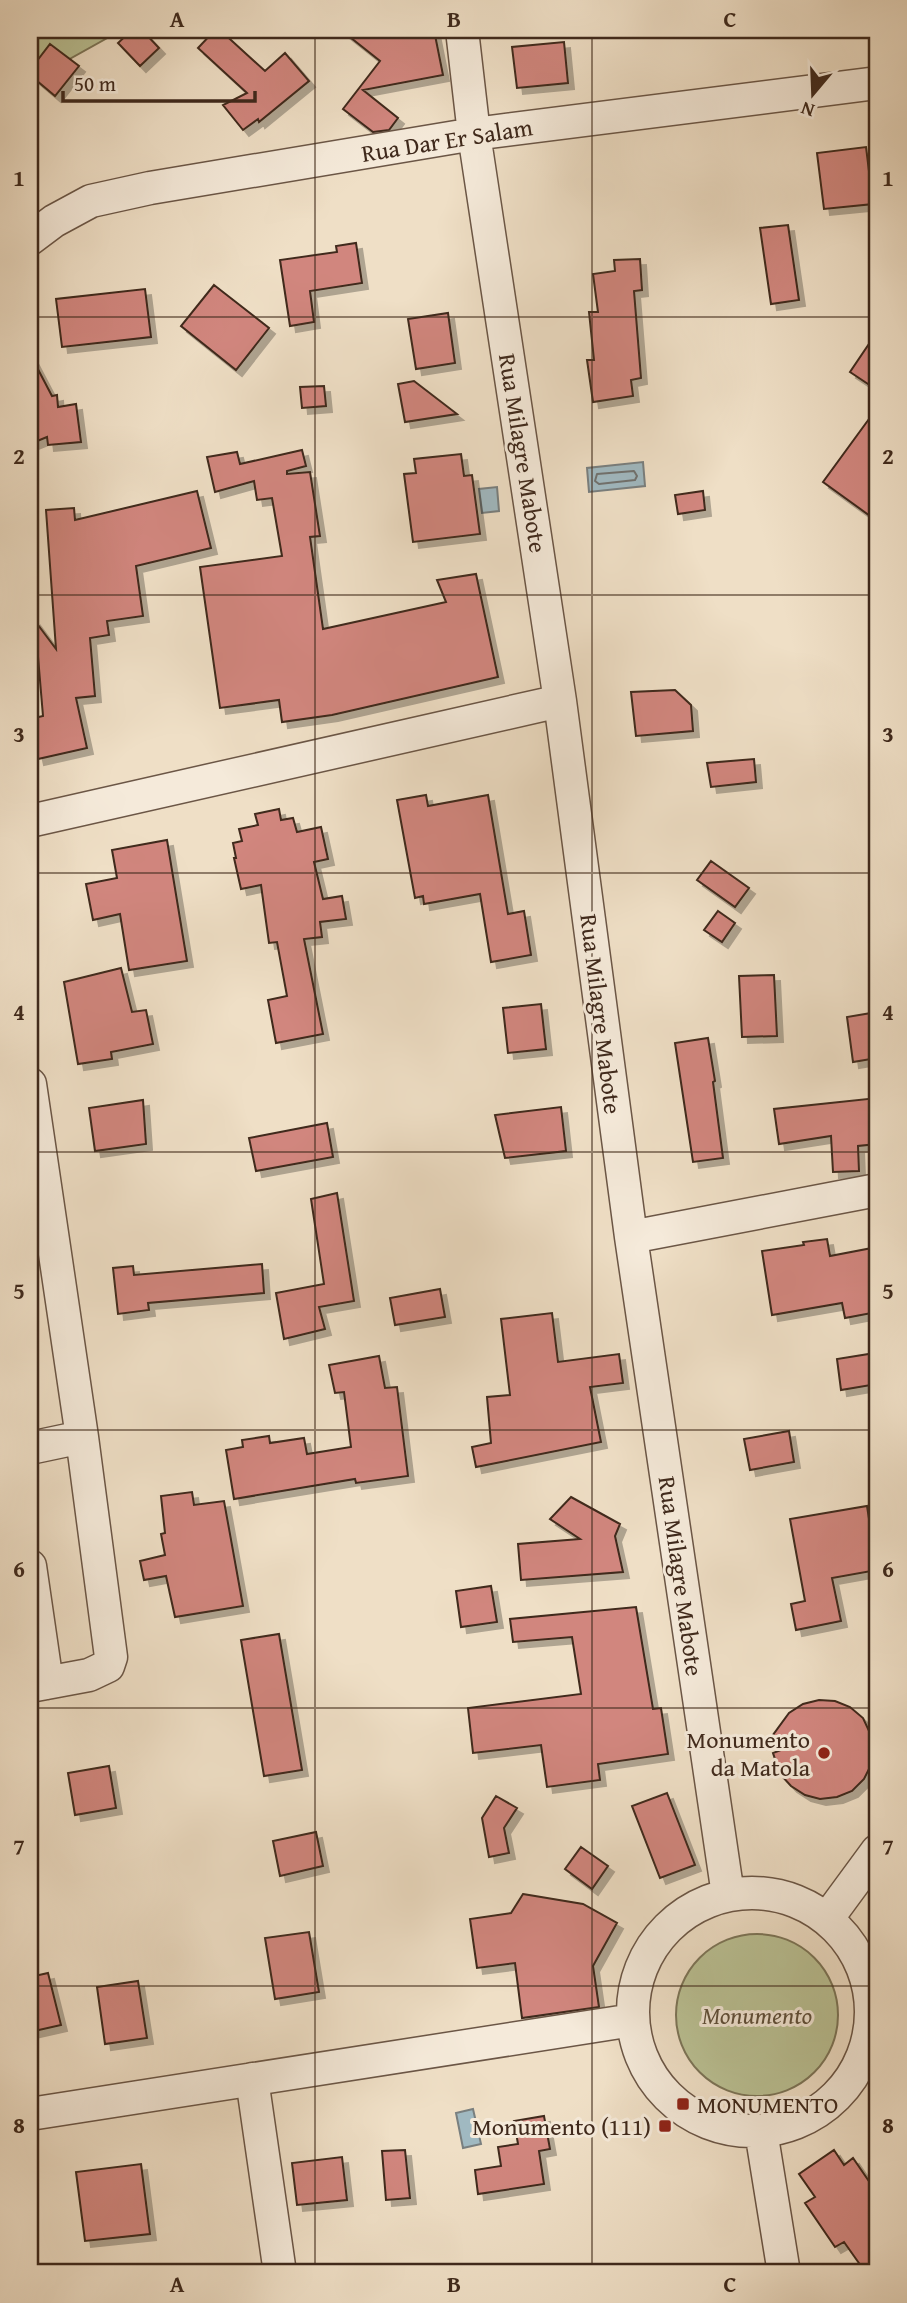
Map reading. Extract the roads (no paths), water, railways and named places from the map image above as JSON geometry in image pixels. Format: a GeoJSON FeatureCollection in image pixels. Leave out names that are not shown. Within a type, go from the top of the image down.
{"type":"FeatureCollection","features":[{"type":"Feature","properties":{"kind":"street","name":"Rua Milagre Mabote"},"geometry":{"type":"LineString","coordinates":[[462,30],[474,134],[560,701],[631,1237],[727,1895]]}},
{"type":"Feature","properties":{"kind":"street","name":"Rua Dar Er Salam"},"geometry":{"type":"LineString","coordinates":[[30,239],[91,201],[150,188],[474,134],[877,83]]}},
{"type":"Feature","properties":{"kind":"street"},"geometry":{"type":"LineString","coordinates":[[30,821],[560,701]]}},
{"type":"Feature","properties":{"kind":"street"},"geometry":{"type":"LineString","coordinates":[[30,1084],[82,1437],[111,1657],[108,1666],[89,1675],[38,1685],[30,1566]]}},
{"type":"Feature","properties":{"kind":"street"},"geometry":{"type":"LineString","coordinates":[[631,1237],[877,1190]]}},
{"type":"Feature","properties":{"kind":"street"},"geometry":{"type":"LineString","coordinates":[[30,1448],[82,1437]]}},
{"type":"Feature","properties":{"kind":"street"},"geometry":{"type":"LineString","coordinates":[[827,1919],[877,1851]]}},
{"type":"Feature","properties":{"kind":"street"},"geometry":{"type":"LineString","coordinates":[[762,1893],[785,1898],[796,1901],[827,1919],[853,1949],[873,1987],[871,2021],[864,2054],[848,2083],[823,2107],[794,2124],[761,2131],[724,2127],[700,2119],[679,2106],[661,2089],[646,2068],[637,2045],[633,2020],[635,1985],[647,1954],[668,1927],[695,1906],[727,1895],[762,1893]]}},
{"type":"Feature","properties":{"kind":"street"},"geometry":{"type":"LineString","coordinates":[[30,2114],[633,2020]]}},
{"type":"Feature","properties":{"kind":"street"},"geometry":{"type":"LineString","coordinates":[[252,2079],[280,2273]]}},
{"type":"Feature","properties":{"kind":"street"},"geometry":{"type":"LineString","coordinates":[[761,2131],[784,2273]]}},
{"type":"Feature","properties":{"kind":"water"},"geometry":{"type":"Polygon","coordinates":[[[643,462],[645,486],[589,492],[587,468],[643,462]]]}},
{"type":"Feature","properties":{"kind":"water"},"geometry":{"type":"Polygon","coordinates":[[[497,487],[499,511],[482,513],[479,489],[497,487]]]}},
{"type":"Feature","properties":{"kind":"water"},"geometry":{"type":"Polygon","coordinates":[[[473,2109],[481,2144],[463,2148],[456,2113],[473,2109]]]}},
{"type":"Feature","properties":{"kind":"place","name":"Monumento da Matola"},"geometry":{"type":"Point","coordinates":[824,1753]}},
{"type":"Feature","properties":{"kind":"place","name":"MONUMENTO"},"geometry":{"type":"Point","coordinates":[683,2104]}},
{"type":"Feature","properties":{"kind":"place","name":"Monumento (111)"},"geometry":{"type":"Point","coordinates":[665,2126]}},
{"type":"Feature","properties":{"kind":"park label","name":"Monumento"},"geometry":{"type":"Point","coordinates":[757,2015]}}]}
